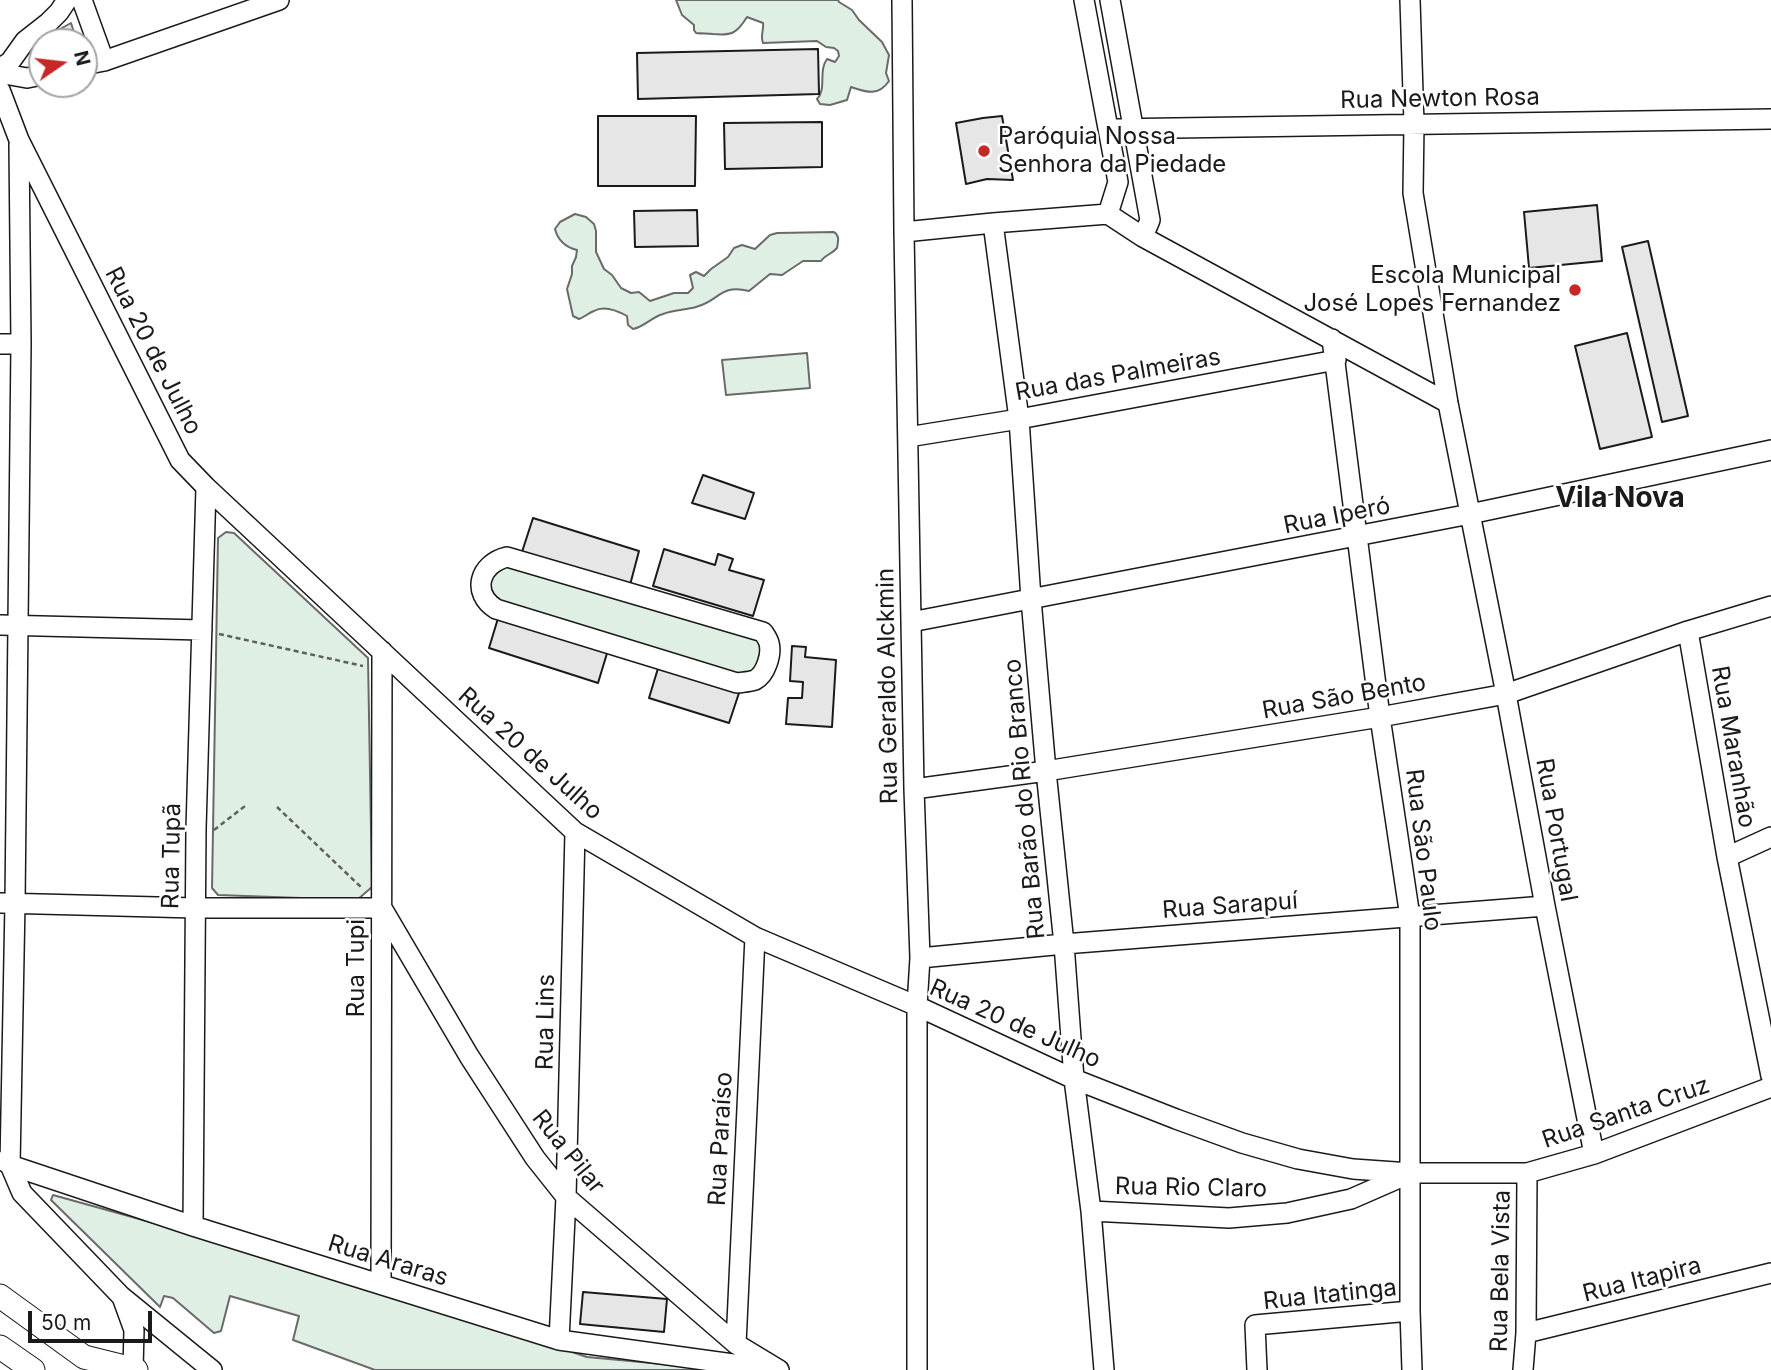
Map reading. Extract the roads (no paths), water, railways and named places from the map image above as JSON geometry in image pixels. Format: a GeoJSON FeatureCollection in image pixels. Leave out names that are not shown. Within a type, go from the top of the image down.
{"type":"FeatureCollection","features":[{"type":"Feature","properties":{"kind":"main road"},"geometry":{"type":"LineString","coordinates":[[0,1296],[83,1357],[134,1370]]}},
{"type":"Feature","properties":{"kind":"main road"},"geometry":{"type":"LineString","coordinates":[[0,1347],[33,1370]]}},
{"type":"Feature","properties":{"kind":"street"},"geometry":{"type":"LineString","coordinates":[[0,71],[26,41],[59,12],[67,0]]}},
{"type":"Feature","properties":{"kind":"street"},"geometry":{"type":"LineString","coordinates":[[82,0],[104,61]]}},
{"type":"Feature","properties":{"kind":"street"},"geometry":{"type":"LineString","coordinates":[[98,62],[279,0]]}},
{"type":"Feature","properties":{"kind":"street","name":"Rua Geraldo Alckmin"},"geometry":{"type":"LineString","coordinates":[[902,0],[914,789],[920,958],[917,1006],[917,1370]]}},
{"type":"Feature","properties":{"kind":"street"},"geometry":{"type":"LineString","coordinates":[[1084,0],[1118,182],[1108,214]]}},
{"type":"Feature","properties":{"kind":"street"},"geometry":{"type":"LineString","coordinates":[[1110,0],[1150,220],[1143,237]]}},
{"type":"Feature","properties":{"kind":"street","name":"Rua Portugal"},"geometry":{"type":"LineString","coordinates":[[1410,0],[1413,192],[1448,404],[1594,1154]]}},
{"type":"Feature","properties":{"kind":"street"},"geometry":{"type":"LineString","coordinates":[[0,71],[28,76]]}},
{"type":"Feature","properties":{"kind":"street"},"geometry":{"type":"LineString","coordinates":[[8,112],[28,86]]}},
{"type":"Feature","properties":{"kind":"street","name":"Rua 20 de Julho"},"geometry":{"type":"LineString","coordinates":[[0,90],[19,140],[180,460],[383,661],[575,832],[755,937],[917,1006],[1074,1079],[1216,1133],[1298,1159],[1353,1169],[1410,1173]]}},
{"type":"Feature","properties":{"kind":"street","name":"Rua Newton Rosa"},"geometry":{"type":"LineString","coordinates":[[1109,129],[1771,119]]}},
{"type":"Feature","properties":{"kind":"street"},"geometry":{"type":"LineString","coordinates":[[19,140],[21,344],[9,625],[5,1161],[22,1193],[121,1296],[212,1370]]}},
{"type":"Feature","properties":{"kind":"street"},"geometry":{"type":"LineString","coordinates":[[904,232],[1108,214],[1143,237],[1448,404]]}},
{"type":"Feature","properties":{"kind":"street","name":"Rua Barão do Rio Branco"},"geometry":{"type":"LineString","coordinates":[[993,223],[1019,419],[1046,771],[1064,944],[1074,1079],[1091,1211],[1104,1370]]}},
{"type":"Feature","properties":{"kind":"street","name":"Rua São Paulo"},"geometry":{"type":"LineString","coordinates":[[1332,339],[1380,717],[1410,917],[1412,1370]]}},
{"type":"Feature","properties":{"kind":"street"},"geometry":{"type":"LineString","coordinates":[[0,344],[21,344]]}},
{"type":"Feature","properties":{"kind":"street","name":"Rua das Palmeiras"},"geometry":{"type":"LineString","coordinates":[[908,437],[1336,360]]}},
{"type":"Feature","properties":{"kind":"street","name":"Rua Iperó"},"geometry":{"type":"LineString","coordinates":[[911,622],[1357,537],[1771,450]]}},
{"type":"Feature","properties":{"kind":"street","name":"Rua Tupã"},"geometry":{"type":"LineString","coordinates":[[193,1226],[196,830],[206,487]]}},
{"type":"Feature","properties":{"kind":"street"},"geometry":{"type":"LineString","coordinates":[[507,557],[523,562],[763,632],[769,642],[769,656],[764,671],[752,681],[737,683],[496,609],[488,604],[483,596],[482,586],[487,566],[507,557]]}},
{"type":"Feature","properties":{"kind":"street","name":"Rua São Bento"},"geometry":{"type":"LineString","coordinates":[[914,789],[1046,771],[1506,694],[1688,631],[1771,606]]}},
{"type":"Feature","properties":{"kind":"street"},"geometry":{"type":"LineString","coordinates":[[9,625],[202,630]]}},
{"type":"Feature","properties":{"kind":"street","name":"Rua Maranhão"},"geometry":{"type":"LineString","coordinates":[[1688,631],[1727,857],[1771,1076]]}},
{"type":"Feature","properties":{"kind":"street","name":"Rua Tupi"},"geometry":{"type":"LineString","coordinates":[[381,1284],[383,661]]}},
{"type":"Feature","properties":{"kind":"street","name":"Rua Lins"},"geometry":{"type":"LineString","coordinates":[[559,1339],[566,1197],[575,832]]}},
{"type":"Feature","properties":{"kind":"street"},"geometry":{"type":"LineString","coordinates":[[1727,857],[1771,837]]}},
{"type":"Feature","properties":{"kind":"street"},"geometry":{"type":"LineString","coordinates":[[8,903],[196,908],[382,908]]}},
{"type":"Feature","properties":{"kind":"street","name":"Rua Sarapuí"},"geometry":{"type":"LineString","coordinates":[[920,958],[1545,906]]}},
{"type":"Feature","properties":{"kind":"street","name":"Rua Pilar"},"geometry":{"type":"LineString","coordinates":[[382,908],[477,1067],[535,1158],[566,1197],[736,1344],[779,1370]]}},
{"type":"Feature","properties":{"kind":"street","name":"Rua Paraíso"},"geometry":{"type":"LineString","coordinates":[[736,1344],[755,937]]}},
{"type":"Feature","properties":{"kind":"street","name":"Rua Santa Cruz"},"geometry":{"type":"LineString","coordinates":[[1410,1173],[1527,1173],[1594,1154],[1771,1087]]}},
{"type":"Feature","properties":{"kind":"street","name":"Rua Araras"},"geometry":{"type":"LineString","coordinates":[[5,1161],[193,1226],[559,1339],[772,1370]]}},
{"type":"Feature","properties":{"kind":"street","name":"Rua Rio Claro"},"geometry":{"type":"LineString","coordinates":[[1091,1211],[1228,1217],[1287,1213],[1351,1199],[1410,1173]]}},
{"type":"Feature","properties":{"kind":"street","name":"Rua Bela Vista"},"geometry":{"type":"LineString","coordinates":[[1523,1370],[1527,1173]]}},
{"type":"Feature","properties":{"kind":"street","name":"Rua Itapira"},"geometry":{"type":"LineString","coordinates":[[1525,1333],[1771,1273]]}},
{"type":"Feature","properties":{"kind":"street"},"geometry":{"type":"LineString","coordinates":[[121,1296],[134,1329],[134,1370]]}},
{"type":"Feature","properties":{"kind":"street","name":"Rua Itatinga"},"geometry":{"type":"LineString","coordinates":[[1257,1370],[1255,1325],[1410,1311]]}},
{"type":"Feature","properties":{"kind":"place","name":"Paróquia Nossa Senhora da Piedade"},"geometry":{"type":"Point","coordinates":[984,151]}},
{"type":"Feature","properties":{"kind":"place","name":"Escola Municipal José Lopes Fernandez"},"geometry":{"type":"Point","coordinates":[1575,290]}},
{"type":"Feature","properties":{"kind":"district","name":"Vila Nova"},"geometry":{"type":"Point","coordinates":[1620,499]}}]}
